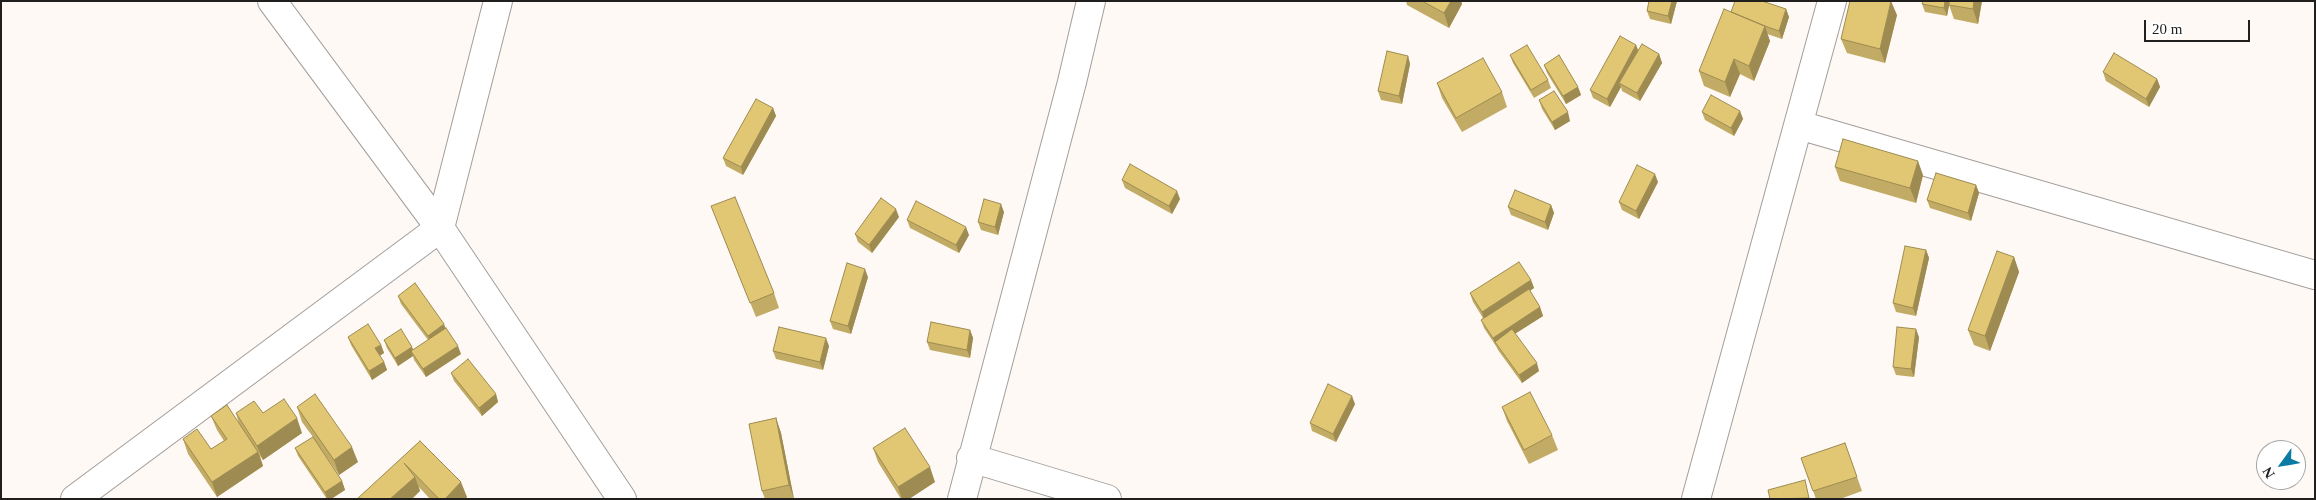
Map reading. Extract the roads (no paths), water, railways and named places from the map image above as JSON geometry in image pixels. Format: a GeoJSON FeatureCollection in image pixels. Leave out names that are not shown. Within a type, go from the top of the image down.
{"type":"FeatureCollection","features":[{"type":"Feature","properties":{"kind":"street"},"geometry":{"type":"LineString","coordinates":[[272,1],[440,228],[622,499]]}},
{"type":"Feature","properties":{"kind":"street"},"geometry":{"type":"LineString","coordinates":[[75,499],[440,228],[498,1]]}},
{"type":"Feature","properties":{"kind":"street"},"geometry":{"type":"LineString","coordinates":[[962,499],[971,458],[1070,92],[1090,1]]}},
{"type":"Feature","properties":{"kind":"street"},"geometry":{"type":"LineString","coordinates":[[1696,499],[1832,1]]}},
{"type":"Feature","properties":{"kind":"street"},"geometry":{"type":"LineString","coordinates":[[1799,125],[2315,275]]}},
{"type":"Feature","properties":{"kind":"street"},"geometry":{"type":"LineString","coordinates":[[971,458],[1107,499]]}}]}
